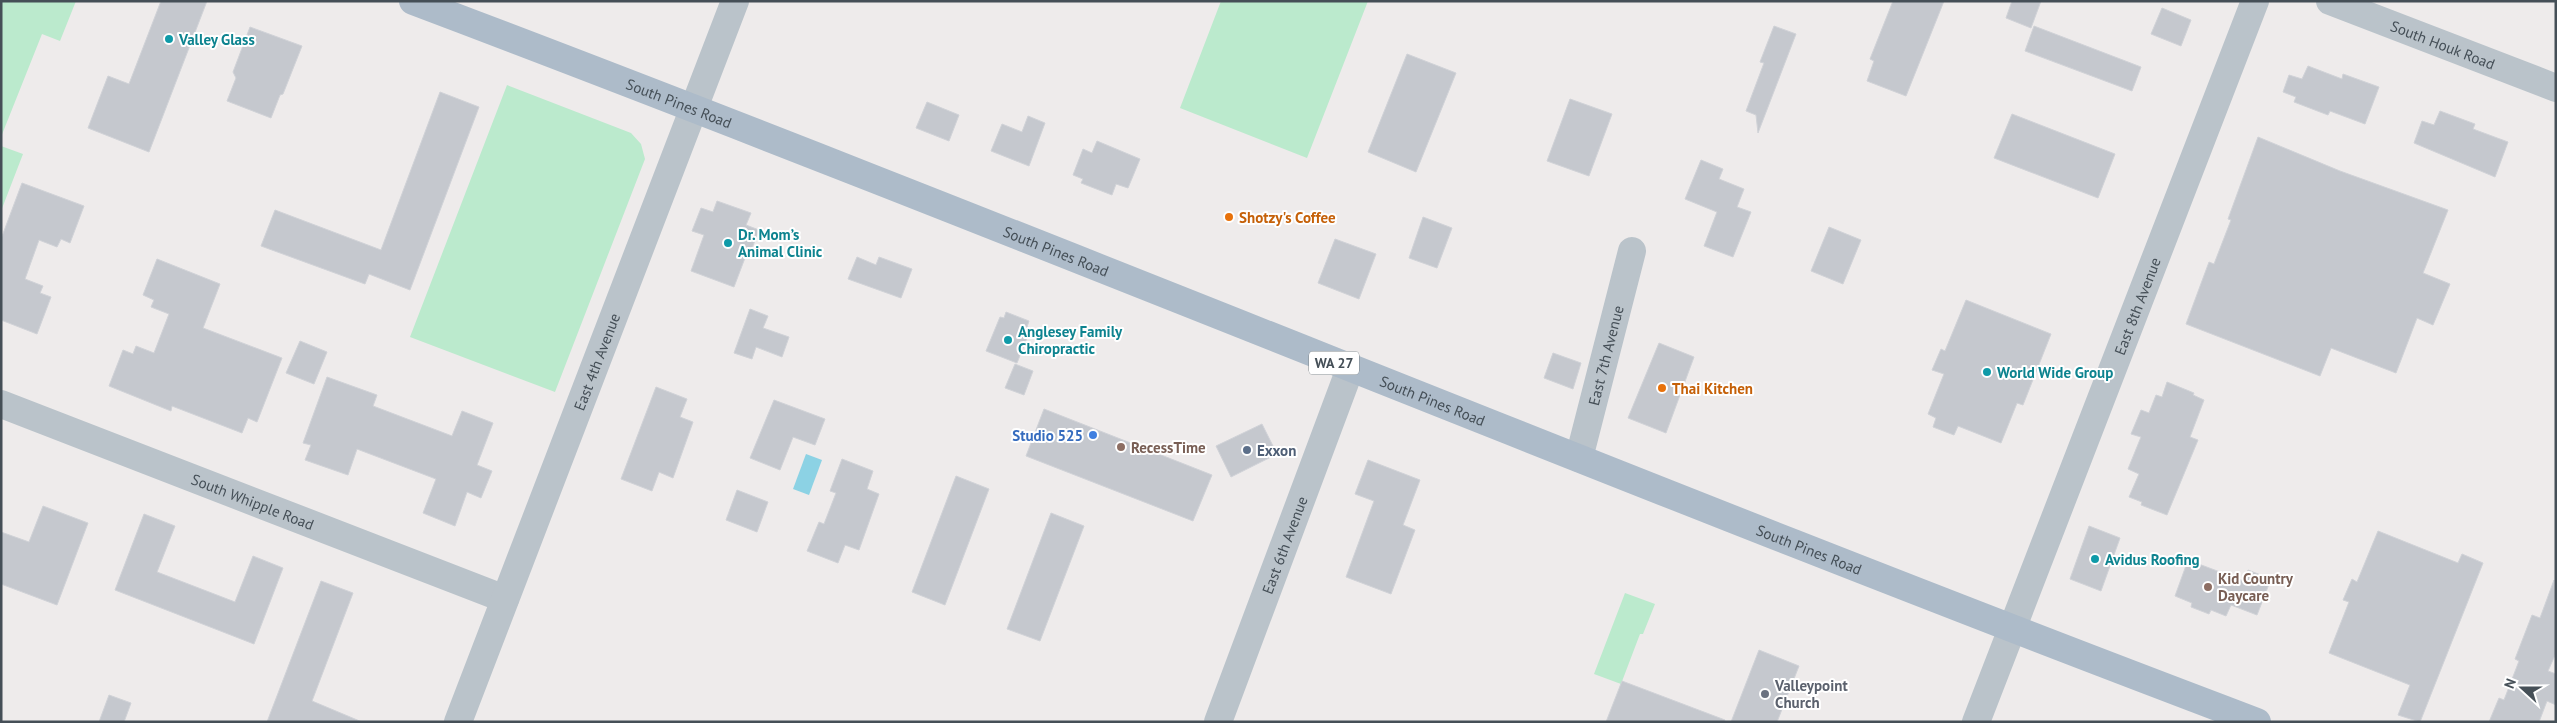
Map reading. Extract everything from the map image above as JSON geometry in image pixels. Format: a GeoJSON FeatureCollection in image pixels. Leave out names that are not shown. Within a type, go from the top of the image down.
{"type":"FeatureCollection","features":[{"type":"Feature","properties":{"kind":"main road","name":"South Pines Road"},"geometry":{"type":"LineString","coordinates":[[413,1],[694,109],[2011,629],[2257,722]]}},
{"type":"Feature","properties":{"kind":"street","name":"East 4th Avenue"},"geometry":{"type":"LineString","coordinates":[[458,722],[734,1]]}},
{"type":"Feature","properties":{"kind":"street","name":"East 8th Avenue"},"geometry":{"type":"LineString","coordinates":[[1976,722],[2255,1]]}},
{"type":"Feature","properties":{"kind":"street","name":"South Houk Road"},"geometry":{"type":"LineString","coordinates":[[2330,1],[2556,88]]}},
{"type":"Feature","properties":{"kind":"street","name":"East 7th Avenue"},"geometry":{"type":"LineString","coordinates":[[1579,458],[1632,251]]}},
{"type":"Feature","properties":{"kind":"street","name":"East 6th Avenue"},"geometry":{"type":"LineString","coordinates":[[1218,722],[1350,369]]}},
{"type":"Feature","properties":{"kind":"street","name":"South Whipple Road"},"geometry":{"type":"LineString","coordinates":[[1,404],[505,599]]}},
{"type":"Feature","properties":{"kind":"green space"},"geometry":{"type":"Polygon","coordinates":[[[1,1],[76,1],[60,41],[42,34],[1,137],[1,1]]]}},
{"type":"Feature","properties":{"kind":"green space"},"geometry":{"type":"Polygon","coordinates":[[[1221,1],[1368,1],[1307,158],[1180,108],[1221,1]]]}},
{"type":"Feature","properties":{"kind":"green space"},"geometry":{"type":"Polygon","coordinates":[[[507,85],[631,133],[641,144],[645,159],[555,392],[410,337],[507,85]]]}},
{"type":"Feature","properties":{"kind":"green space"},"geometry":{"type":"Polygon","coordinates":[[[1,146],[23,154],[1,211],[1,146]]]}},
{"type":"Feature","properties":{"kind":"green space"},"geometry":{"type":"Polygon","coordinates":[[[1625,593],[1655,604],[1643,634],[1640,634],[1621,684],[1594,674],[1625,593]]]}},
{"type":"Feature","properties":{"kind":"water"},"geometry":{"type":"Polygon","coordinates":[[[806,454],[822,460],[809,495],[793,489],[806,454]]]}},
{"type":"Feature","properties":{"kind":"building","name":"Valley Glass"},"geometry":{"type":"Polygon","coordinates":[[[161,1],[207,1],[149,152],[88,128],[108,76],[129,84],[161,1]]]}},
{"type":"Feature","properties":{"kind":"building"},"geometry":{"type":"Polygon","coordinates":[[[1893,1],[1944,1],[1906,96],[1867,81],[1874,61],[1870,59],[1893,1]]]}},
{"type":"Feature","properties":{"kind":"building"},"geometry":{"type":"Polygon","coordinates":[[[2012,1],[2041,1],[2031,28],[2006,18],[2012,1]]]}},
{"type":"Feature","properties":{"kind":"building"},"geometry":{"type":"Polygon","coordinates":[[[2162,8],[2191,20],[2181,46],[2151,34],[2162,8]]]}},
{"type":"Feature","properties":{"kind":"building"},"geometry":{"type":"Polygon","coordinates":[[[1774,26],[1796,34],[1758,133],[1756,115],[1746,111],[1764,63],[1760,62],[1774,26]]]}},
{"type":"Feature","properties":{"kind":"building"},"geometry":{"type":"Polygon","coordinates":[[[2034,26],[2141,67],[2132,91],[2025,51],[2034,26]]]}},
{"type":"Feature","properties":{"kind":"building"},"geometry":{"type":"Polygon","coordinates":[[[250,27],[302,46],[283,94],[280,95],[271,118],[227,101],[236,78],[233,72],[250,27]]]}},
{"type":"Feature","properties":{"kind":"building"},"geometry":{"type":"Polygon","coordinates":[[[1407,54],[1456,73],[1416,172],[1368,152],[1407,54]]]}},
{"type":"Feature","properties":{"kind":"building"},"geometry":{"type":"Polygon","coordinates":[[[2308,66],[2342,79],[2343,74],[2379,87],[2365,124],[2330,111],[2328,115],[2294,102],[2296,97],[2283,92],[2289,75],[2302,79],[2308,66]]]}},
{"type":"Feature","properties":{"kind":"building"},"geometry":{"type":"Polygon","coordinates":[[[440,92],[479,107],[410,290],[369,274],[365,284],[261,246],[275,210],[381,250],[440,92]]]}},
{"type":"Feature","properties":{"kind":"building"},"geometry":{"type":"Polygon","coordinates":[[[1570,99],[1612,114],[1589,176],[1547,161],[1570,99]]]}},
{"type":"Feature","properties":{"kind":"building"},"geometry":{"type":"Polygon","coordinates":[[[927,102],[959,115],[949,141],[916,128],[927,102]]]}},
{"type":"Feature","properties":{"kind":"building"},"geometry":{"type":"Polygon","coordinates":[[[2440,111],[2475,124],[2473,129],[2508,142],[2495,177],[2414,143],[2422,121],[2434,125],[2440,111]]]}},
{"type":"Feature","properties":{"kind":"building"},"geometry":{"type":"Polygon","coordinates":[[[2012,114],[2115,154],[2098,198],[1994,158],[2012,114]]]}},
{"type":"Feature","properties":{"kind":"building"},"geometry":{"type":"Polygon","coordinates":[[[1028,116],[1045,123],[1029,166],[991,151],[1002,124],[1022,132],[1028,116]]]}},
{"type":"Feature","properties":{"kind":"building"},"geometry":{"type":"Polygon","coordinates":[[[2258,137],[2340,171],[2448,210],[2423,273],[2450,284],[2433,325],[2417,318],[2396,373],[2331,348],[2320,376],[2186,324],[2209,262],[2214,264],[2231,220],[2228,219],[2258,137]]]}},
{"type":"Feature","properties":{"kind":"building"},"geometry":{"type":"Polygon","coordinates":[[[1097,141],[1140,159],[1128,188],[1116,184],[1112,195],[1081,183],[1083,179],[1073,175],[1083,149],[1092,153],[1097,141]]]}},
{"type":"Feature","properties":{"kind":"building"},"geometry":{"type":"Polygon","coordinates":[[[1701,160],[1723,169],[1719,179],[1744,189],[1737,207],[1751,212],[1733,257],[1704,246],[1717,212],[1685,199],[1701,160]]]}},
{"type":"Feature","properties":{"kind":"building"},"geometry":{"type":"Polygon","coordinates":[[[22,183],[84,206],[70,243],[61,239],[57,247],[39,240],[25,279],[43,286],[40,293],[51,297],[37,334],[1,320],[1,239],[22,183]]]}},
{"type":"Feature","properties":{"kind":"building","name":"Dr. Mom’s Animal Clinic"},"geometry":{"type":"Polygon","coordinates":[[[717,201],[751,213],[746,225],[759,230],[751,251],[748,250],[734,287],[691,271],[704,235],[692,231],[701,208],[713,212],[717,201]]]}},
{"type":"Feature","properties":{"kind":"building"},"geometry":{"type":"Polygon","coordinates":[[[1423,217],[1452,228],[1437,268],[1409,258],[1423,217]]]}},
{"type":"Feature","properties":{"kind":"building"},"geometry":{"type":"Polygon","coordinates":[[[1829,227],[1861,240],[1843,284],[1811,271],[1829,227]]]}},
{"type":"Feature","properties":{"kind":"building"},"geometry":{"type":"Polygon","coordinates":[[[1335,239],[1376,254],[1359,299],[1318,283],[1335,239]]]}},
{"type":"Feature","properties":{"kind":"building"},"geometry":{"type":"Polygon","coordinates":[[[857,257],[876,265],[879,257],[912,269],[901,298],[848,279],[857,257]]]}},
{"type":"Feature","properties":{"kind":"building"},"geometry":{"type":"Polygon","coordinates":[[[157,259],[220,284],[203,328],[282,358],[257,422],[248,418],[242,433],[172,406],[171,411],[109,386],[123,350],[133,354],[136,346],[154,353],[169,314],[151,307],[154,300],[143,295],[157,259]]]}},
{"type":"Feature","properties":{"kind":"building","name":"World Wide Group"},"geometry":{"type":"Polygon","coordinates":[[[1966,300],[2051,334],[2023,405],[2017,403],[2001,443],[1958,426],[1954,435],[1933,427],[1936,418],[1928,414],[1944,374],[1932,370],[1941,349],[1945,351],[1966,300]]]}},
{"type":"Feature","properties":{"kind":"building"},"geometry":{"type":"Polygon","coordinates":[[[750,309],[768,316],[763,328],[789,337],[782,357],[756,347],[752,359],[734,353],[750,309]]]}},
{"type":"Feature","properties":{"kind":"building","name":"Anglesey Family Chiropractic"},"geometry":{"type":"Polygon","coordinates":[[[1006,312],[1029,321],[1027,327],[1031,328],[1017,363],[986,351],[1000,317],[1004,318],[1006,312]]]}},
{"type":"Feature","properties":{"kind":"building"},"geometry":{"type":"Polygon","coordinates":[[[300,341],[327,352],[314,384],[286,373],[300,341]]]}},
{"type":"Feature","properties":{"kind":"building","name":"Thai Kitchen"},"geometry":{"type":"Polygon","coordinates":[[[1659,343],[1694,357],[1666,433],[1628,418],[1659,343]]]}},
{"type":"Feature","properties":{"kind":"building"},"geometry":{"type":"Polygon","coordinates":[[[1553,353],[1581,363],[1573,389],[1544,378],[1553,353]]]}},
{"type":"Feature","properties":{"kind":"building"},"geometry":{"type":"Polygon","coordinates":[[[1015,364],[1033,371],[1024,395],[1005,388],[1015,364]]]}},
{"type":"Feature","properties":{"kind":"building"},"geometry":{"type":"Polygon","coordinates":[[[327,377],[377,395],[373,406],[452,436],[462,411],[493,423],[477,465],[492,471],[481,498],[467,492],[455,526],[423,513],[436,479],[357,449],[348,475],[305,460],[311,445],[303,443],[327,377]]]}},
{"type":"Feature","properties":{"kind":"building"},"geometry":{"type":"Polygon","coordinates":[[[2167,382],[2194,393],[2193,395],[2204,400],[2190,437],[2198,440],[2167,515],[2141,505],[2142,502],[2129,497],[2139,474],[2128,469],[2141,437],[2131,434],[2141,410],[2149,413],[2156,395],[2162,397],[2167,382]]]}},
{"type":"Feature","properties":{"kind":"building"},"geometry":{"type":"Polygon","coordinates":[[[656,387],[687,399],[680,417],[693,422],[673,478],[659,472],[652,491],[621,479],[656,387]]]}},
{"type":"Feature","properties":{"kind":"building"},"geometry":{"type":"Polygon","coordinates":[[[774,400],[825,419],[815,445],[793,437],[780,470],[750,458],[774,400]]]}},
{"type":"Feature","properties":{"kind":"building"},"geometry":{"type":"Polygon","coordinates":[[[1044,409],[1212,475],[1193,521],[1026,456],[1044,409]]]}},
{"type":"Feature","properties":{"kind":"building","name":"Exxon"},"geometry":{"type":"Polygon","coordinates":[[[1262,424],[1277,454],[1231,477],[1216,446],[1262,424]]]}},
{"type":"Feature","properties":{"kind":"building"},"geometry":{"type":"Polygon","coordinates":[[[842,459],[873,471],[867,489],[879,494],[859,550],[845,545],[838,563],[807,551],[819,522],[824,524],[836,493],[830,491],[842,459]]]}},
{"type":"Feature","properties":{"kind":"building"},"geometry":{"type":"Polygon","coordinates":[[[1368,460],[1420,480],[1403,525],[1415,530],[1391,594],[1346,577],[1374,501],[1355,494],[1368,460]]]}},
{"type":"Feature","properties":{"kind":"building"},"geometry":{"type":"Polygon","coordinates":[[[956,476],[989,489],[945,605],[912,592],[956,476]]]}},
{"type":"Feature","properties":{"kind":"building"},"geometry":{"type":"Polygon","coordinates":[[[737,490],[768,502],[757,532],[726,520],[737,490]]]}},
{"type":"Feature","properties":{"kind":"building"},"geometry":{"type":"Polygon","coordinates":[[[43,506],[88,523],[57,605],[1,584],[1,532],[29,542],[43,506]]]}},
{"type":"Feature","properties":{"kind":"building"},"geometry":{"type":"Polygon","coordinates":[[[1051,513],[1084,526],[1040,641],[1007,629],[1051,513]]]}},
{"type":"Feature","properties":{"kind":"building"},"geometry":{"type":"Polygon","coordinates":[[[144,514],[175,526],[157,572],[235,602],[253,556],[283,568],[254,644],[115,590],[144,514]]]}},
{"type":"Feature","properties":{"kind":"building","name":"Avidus Roofing"},"geometry":{"type":"Polygon","coordinates":[[[2089,526],[2120,538],[2101,591],[2070,579],[2089,526]]]}},
{"type":"Feature","properties":{"kind":"building"},"geometry":{"type":"Polygon","coordinates":[[[2378,531],[2458,563],[2462,554],[2483,563],[2420,722],[2398,715],[2410,685],[2329,653],[2349,602],[2343,600],[2352,579],[2357,582],[2378,531]]]}},
{"type":"Feature","properties":{"kind":"building","name":"Kid Country Daycare"},"geometry":{"type":"Polygon","coordinates":[[[2188,560],[2244,581],[2248,570],[2271,579],[2257,615],[2231,605],[2226,616],[2211,610],[2209,614],[2191,607],[2192,603],[2175,596],[2188,560]]]}},
{"type":"Feature","properties":{"kind":"building"},"geometry":{"type":"Polygon","coordinates":[[[2554,580],[2556,653],[2548,671],[2556,674],[2556,705],[2547,701],[2539,722],[2489,722],[2499,698],[2504,700],[2519,661],[2515,659],[2532,615],[2540,618],[2554,580]]]}},
{"type":"Feature","properties":{"kind":"building"},"geometry":{"type":"Polygon","coordinates":[[[321,581],[353,593],[312,701],[362,722],[267,722],[321,581]]]}},
{"type":"Feature","properties":{"kind":"building","name":"Valleypoint Church"},"geometry":{"type":"Polygon","coordinates":[[[1759,650],[1799,666],[1777,722],[1731,722],[1759,650]]]}},
{"type":"Feature","properties":{"kind":"building"},"geometry":{"type":"Polygon","coordinates":[[[1622,681],[1725,720],[1724,722],[1606,722],[1622,681]]]}},
{"type":"Feature","properties":{"kind":"building"},"geometry":{"type":"Polygon","coordinates":[[[109,695],[131,703],[124,722],[99,722],[109,695]]]}},
{"type":"Feature","properties":{"kind":"place","name":"Valley Glass"},"geometry":{"type":"Point","coordinates":[169,39]}},
{"type":"Feature","properties":{"kind":"place","name":"Shotzy's Coffee"},"geometry":{"type":"Point","coordinates":[1229,217]}},
{"type":"Feature","properties":{"kind":"place","name":"Dr. Mom’s Animal Clinic"},"geometry":{"type":"Point","coordinates":[728,243]}},
{"type":"Feature","properties":{"kind":"place","name":"Anglesey Family Chiropractic"},"geometry":{"type":"Point","coordinates":[1008,340]}},
{"type":"Feature","properties":{"kind":"place","name":"World Wide Group"},"geometry":{"type":"Point","coordinates":[1987,372]}},
{"type":"Feature","properties":{"kind":"place","name":"Thai Kitchen"},"geometry":{"type":"Point","coordinates":[1662,388]}},
{"type":"Feature","properties":{"kind":"place","name":"Studio 525"},"geometry":{"type":"Point","coordinates":[1093,435]}},
{"type":"Feature","properties":{"kind":"place","name":"RecessTime"},"geometry":{"type":"Point","coordinates":[1121,447]}},
{"type":"Feature","properties":{"kind":"place","name":"Exxon"},"geometry":{"type":"Point","coordinates":[1247,450]}},
{"type":"Feature","properties":{"kind":"place","name":"Avidus Roofing"},"geometry":{"type":"Point","coordinates":[2095,559]}},
{"type":"Feature","properties":{"kind":"place","name":"Kid Country Daycare"},"geometry":{"type":"Point","coordinates":[2208,587]}},
{"type":"Feature","properties":{"kind":"place","name":"Valleypoint Church"},"geometry":{"type":"Point","coordinates":[1765,694]}}]}
